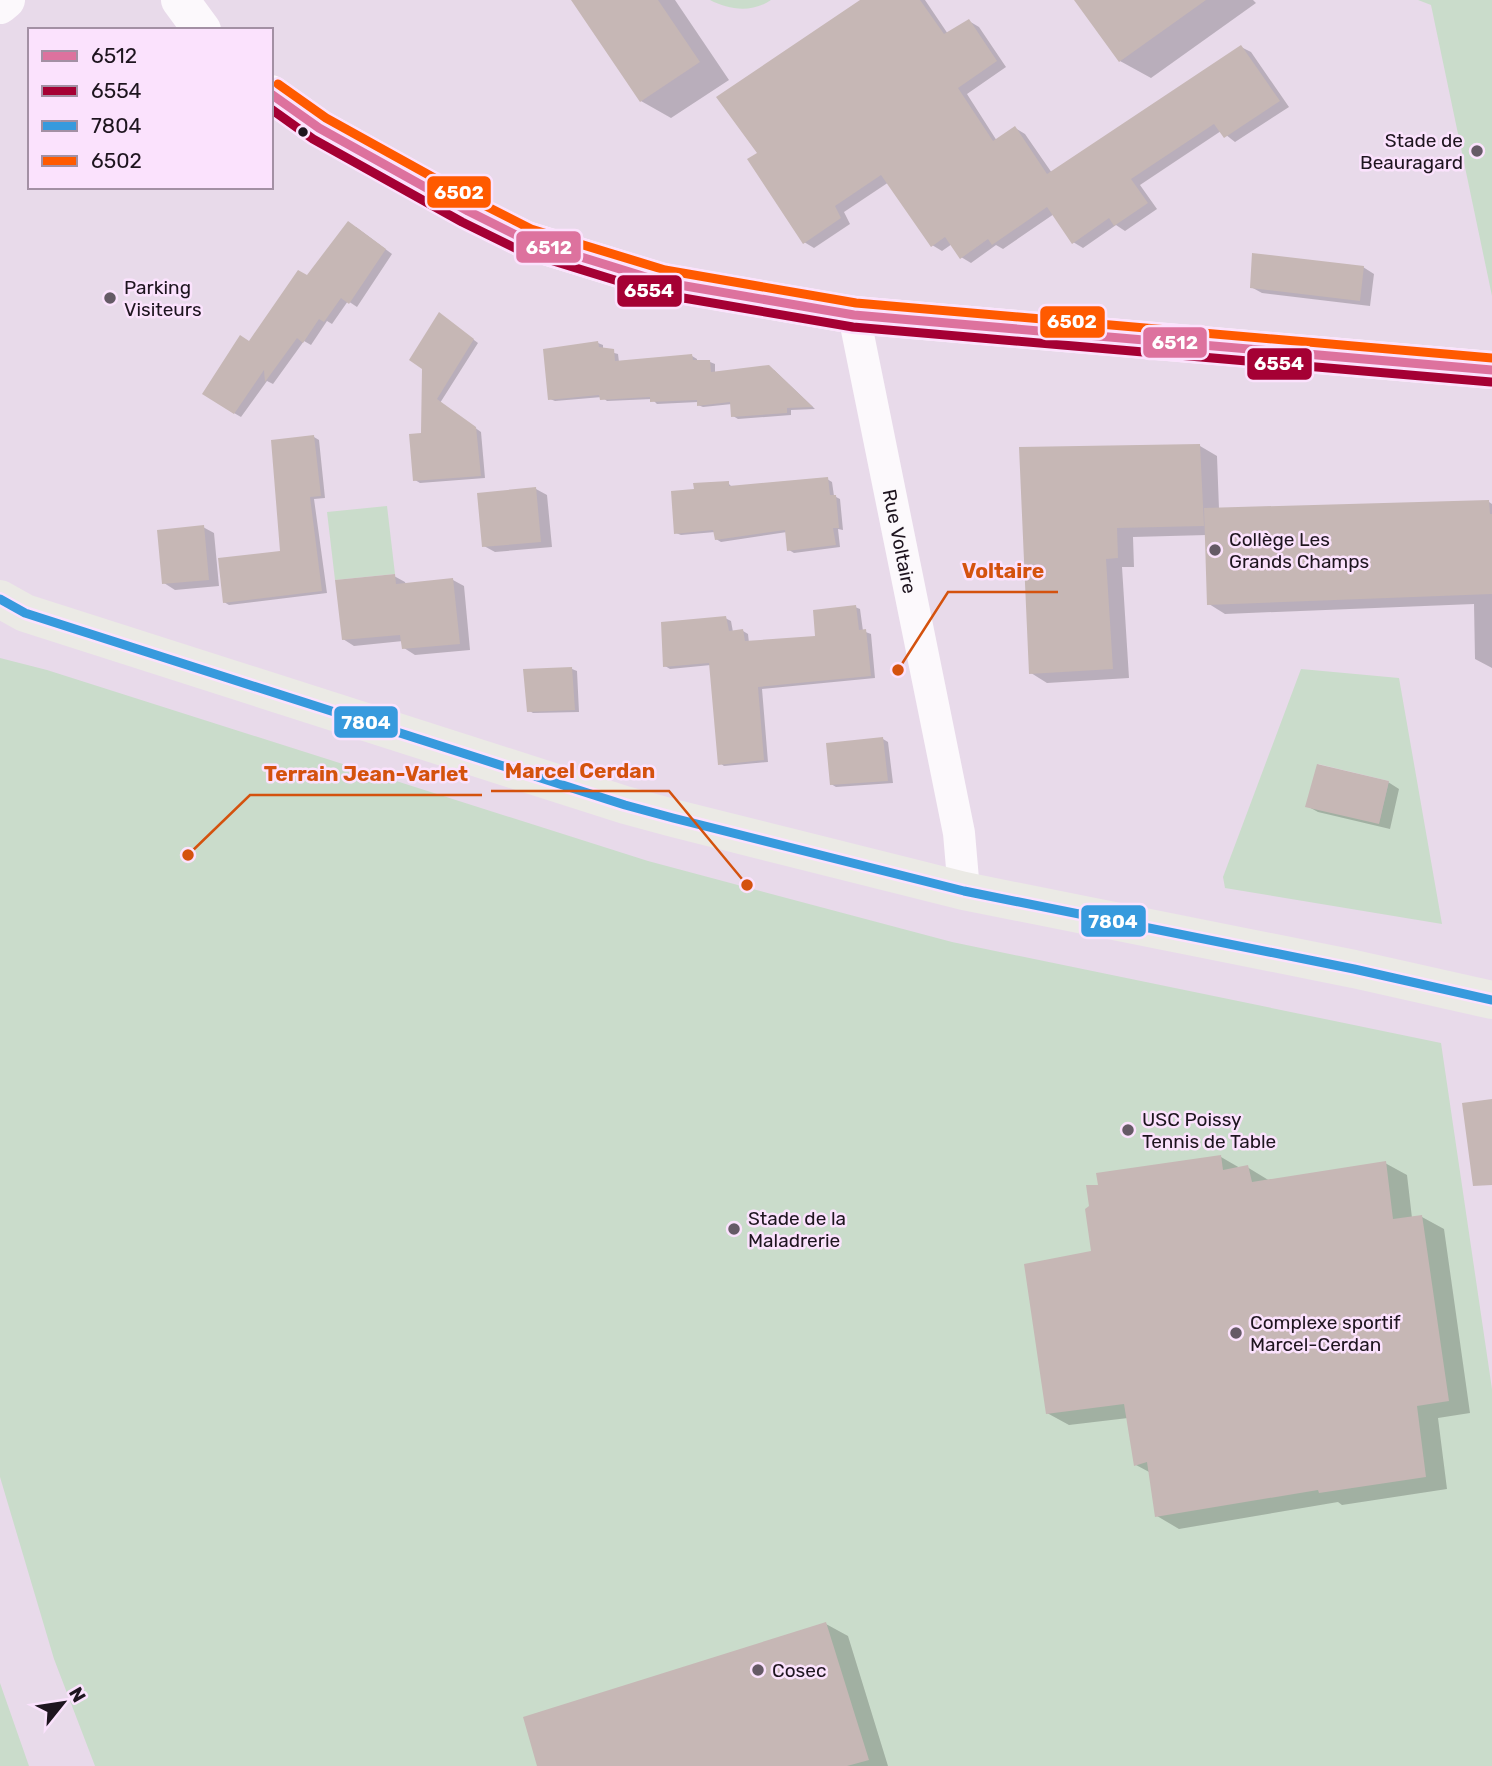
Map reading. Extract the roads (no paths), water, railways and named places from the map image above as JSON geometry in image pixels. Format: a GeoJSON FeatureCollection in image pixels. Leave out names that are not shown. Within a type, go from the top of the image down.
{"type":"FeatureCollection","features":[{"type":"Feature","properties":{"kind":"main road"},"geometry":{"type":"LineString","coordinates":[[8,608],[625,805],[964,891],[1354,969],[1492,1000]]}},
{"type":"Feature","properties":{"kind":"street"},"geometry":{"type":"LineString","coordinates":[[0,5],[6,0]]}},
{"type":"Feature","properties":{"kind":"street"},"geometry":{"type":"LineString","coordinates":[[180,0],[201,28]]}},
{"type":"Feature","properties":{"kind":"street"},"geometry":{"type":"LineString","coordinates":[[273,95],[319,128],[526,240],[662,282],[854,315],[1492,370]]}},
{"type":"Feature","properties":{"kind":"street","name":"Rue Voltaire"},"geometry":{"type":"LineString","coordinates":[[854,315],[960,833],[964,891]]}},
{"type":"Feature","properties":{"kind":"place","name":"Stade de Beauragard"},"geometry":{"type":"Point","coordinates":[1477,151]}},
{"type":"Feature","properties":{"kind":"place","name":"Parking Visiteurs"},"geometry":{"type":"Point","coordinates":[110,298]}},
{"type":"Feature","properties":{"kind":"place","name":"Collège Les Grands Champs"},"geometry":{"type":"Point","coordinates":[1215,550]}},
{"type":"Feature","properties":{"kind":"place","name":"Voltaire"},"geometry":{"type":"Point","coordinates":[898,670]}},
{"type":"Feature","properties":{"kind":"place","name":"Terrain Jean-Varlet"},"geometry":{"type":"Point","coordinates":[188,855]}},
{"type":"Feature","properties":{"kind":"place","name":"Marcel Cerdan"},"geometry":{"type":"Point","coordinates":[747,885]}},
{"type":"Feature","properties":{"kind":"place","name":"USC Poissy Tennis de Table"},"geometry":{"type":"Point","coordinates":[1128,1130]}},
{"type":"Feature","properties":{"kind":"place","name":"Stade de la Maladrerie"},"geometry":{"type":"Point","coordinates":[734,1229]}},
{"type":"Feature","properties":{"kind":"place","name":"Complexe sportif Marcel-Cerdan"},"geometry":{"type":"Point","coordinates":[1236,1333]}},
{"type":"Feature","properties":{"kind":"place","name":"Cosec"},"geometry":{"type":"Point","coordinates":[758,1670]}}]}
